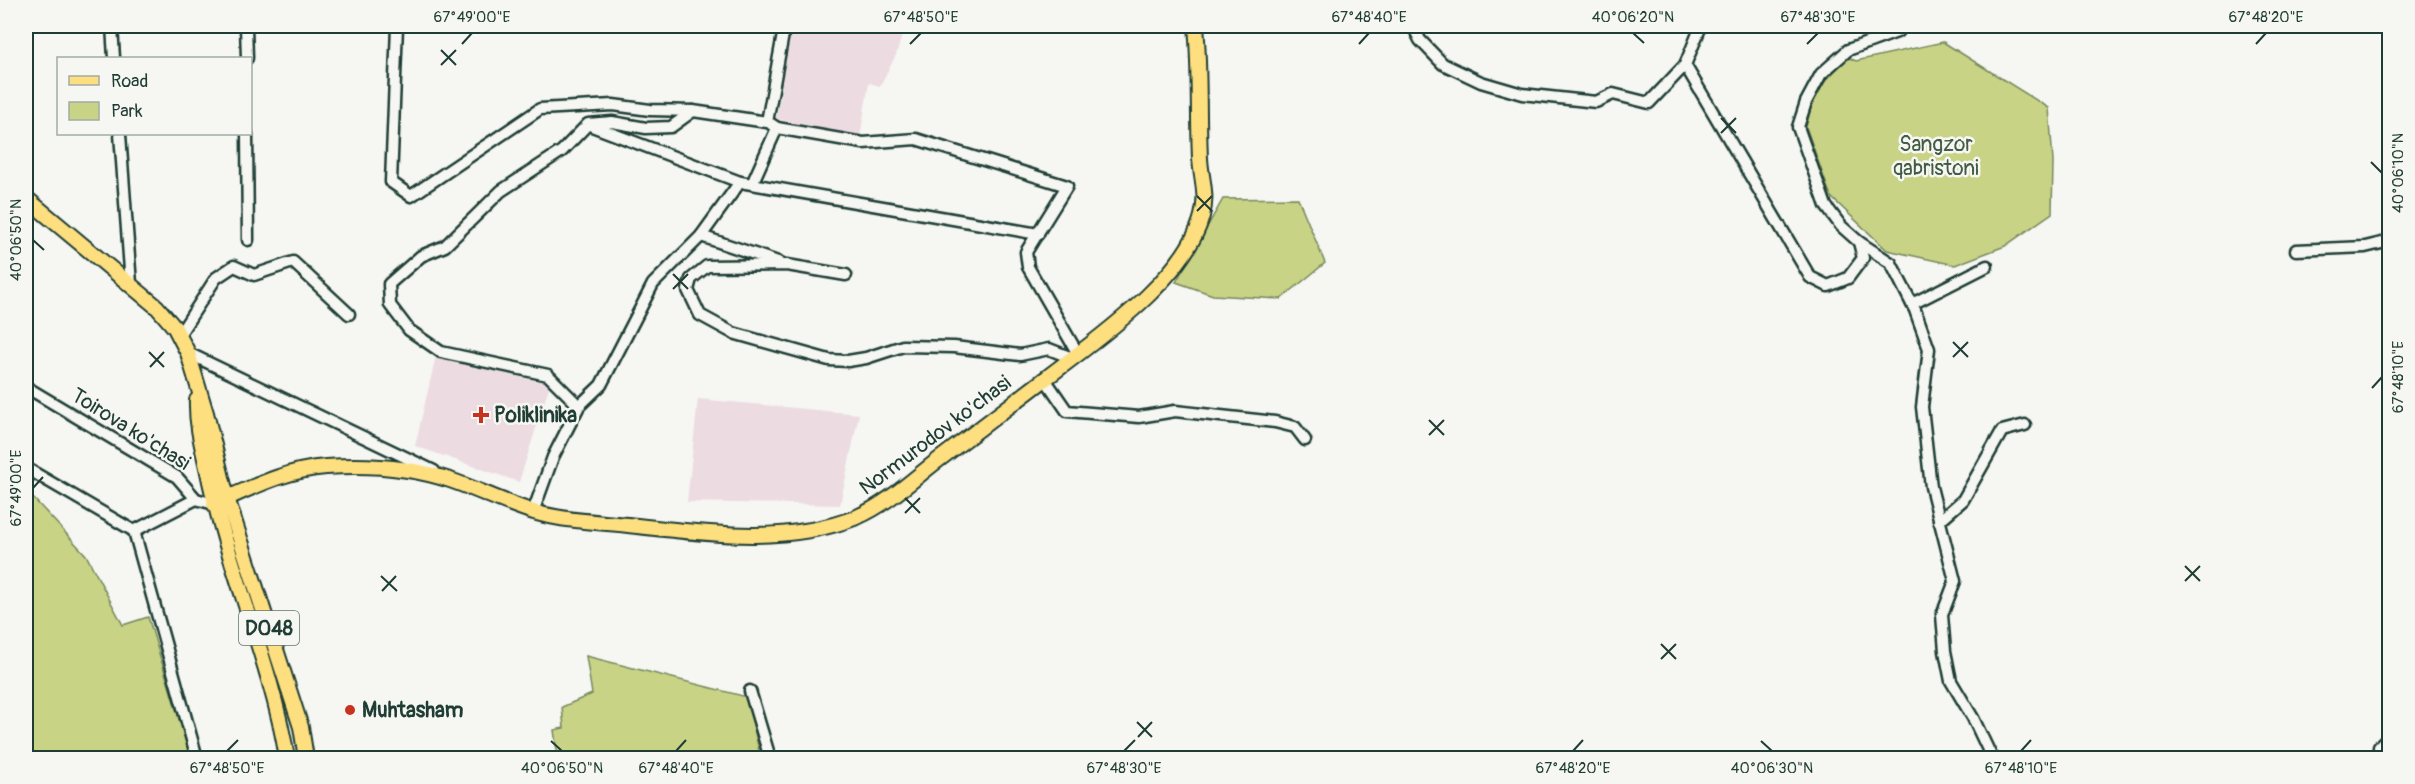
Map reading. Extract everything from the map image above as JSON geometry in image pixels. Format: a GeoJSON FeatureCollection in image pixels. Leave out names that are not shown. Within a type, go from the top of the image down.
{"type":"FeatureCollection","features":[{"type":"Feature","properties":{"kind":"main road","name":"Normurodov ko'chasi"},"geometry":{"type":"LineString","coordinates":[[220,501],[261,482],[323,467],[361,466],[398,468],[423,473],[552,517],[725,535],[771,535],[820,528],[861,515],[879,504],[1075,356],[1158,285],[1190,243],[1201,219],[1206,190],[1200,163],[1196,26]]}},
{"type":"Feature","properties":{"kind":"main road","name":"D048"},"geometry":{"type":"LineString","coordinates":[[26,198],[131,284],[163,314],[179,335],[188,354],[197,383],[197,420],[260,648],[287,759]]}},
{"type":"Feature","properties":{"kind":"main road","name":"D048"},"geometry":{"type":"LineString","coordinates":[[220,501],[301,727],[306,759]]}},
{"type":"Feature","properties":{"kind":"main road"},"geometry":{"type":"LineString","coordinates":[[282,732],[285,736],[294,738],[301,732],[301,727]]}},
{"type":"Feature","properties":{"kind":"street"},"geometry":{"type":"LineString","coordinates":[[112,26],[114,57]]}},
{"type":"Feature","properties":{"kind":"street"},"geometry":{"type":"LineString","coordinates":[[246,26],[246,57]]}},
{"type":"Feature","properties":{"kind":"street"},"geometry":{"type":"LineString","coordinates":[[397,26],[391,182],[411,196],[540,109],[614,105],[650,110],[693,111],[767,122],[777,128],[863,144],[916,140],[1067,186],[1026,252],[1028,267],[1075,356]]}},
{"type":"Feature","properties":{"kind":"street"},"geometry":{"type":"LineString","coordinates":[[767,122],[784,29],[776,26]]}},
{"type":"Feature","properties":{"kind":"street"},"geometry":{"type":"LineString","coordinates":[[1413,26],[1420,40],[1443,64],[1481,82],[1522,94],[1596,102],[1614,94],[1649,103],[1685,65],[1701,26]]}},
{"type":"Feature","properties":{"kind":"street"},"geometry":{"type":"LineString","coordinates":[[1902,26],[1897,32],[1848,50],[1821,74],[1806,102],[1798,128],[1826,206],[1841,226],[1859,242],[1891,263],[1912,304],[1929,349],[1922,406],[1931,487],[1955,580],[1942,615],[1951,681],[1973,718],[1992,759]]}},
{"type":"Feature","properties":{"kind":"street"},"geometry":{"type":"LineString","coordinates":[[1685,65],[1810,277],[1828,286],[1848,278],[1863,258],[1859,242]]}},
{"type":"Feature","properties":{"kind":"street"},"geometry":{"type":"LineString","coordinates":[[579,406],[548,375],[441,352],[409,330],[390,305],[389,284],[421,256],[445,246],[501,191],[562,151],[588,124],[612,122],[646,128],[671,127],[693,111]]}},
{"type":"Feature","properties":{"kind":"street"},"geometry":{"type":"LineString","coordinates":[[588,124],[740,182],[1038,234]]}},
{"type":"Feature","properties":{"kind":"street"},"geometry":{"type":"LineString","coordinates":[[752,183],[777,128]]}},
{"type":"Feature","properties":{"kind":"street"},"geometry":{"type":"LineString","coordinates":[[120,135],[131,284]]}},
{"type":"Feature","properties":{"kind":"street"},"geometry":{"type":"LineString","coordinates":[[247,135],[248,240]]}},
{"type":"Feature","properties":{"kind":"street"},"geometry":{"type":"LineString","coordinates":[[533,512],[554,457],[579,406],[601,385],[653,284],[701,236],[740,182]]}},
{"type":"Feature","properties":{"kind":"street"},"geometry":{"type":"LineString","coordinates":[[701,236],[787,265],[846,275]]}},
{"type":"Feature","properties":{"kind":"street"},"geometry":{"type":"LineString","coordinates":[[2296,250],[2365,247],[2390,241]]}},
{"type":"Feature","properties":{"kind":"street"},"geometry":{"type":"LineString","coordinates":[[179,335],[216,278],[234,266],[254,275],[293,262],[349,314]]}},
{"type":"Feature","properties":{"kind":"street"},"geometry":{"type":"LineString","coordinates":[[787,265],[707,266],[692,279],[688,290],[700,315],[733,333],[829,360],[848,361],[866,358],[903,346],[954,347],[1020,355],[1049,349],[1075,356]]}},
{"type":"Feature","properties":{"kind":"street"},"geometry":{"type":"LineString","coordinates":[[1912,304],[1988,266]]}},
{"type":"Feature","properties":{"kind":"street"},"geometry":{"type":"LineString","coordinates":[[188,354],[460,484]]}},
{"type":"Feature","properties":{"kind":"street"},"geometry":{"type":"LineString","coordinates":[[1045,379],[1067,411],[1139,417],[1175,411],[1275,422],[1295,428],[1305,440]]}},
{"type":"Feature","properties":{"kind":"street","name":"Toirova ko'chasi"},"geometry":{"type":"LineString","coordinates":[[26,387],[177,477],[196,499],[220,501]]}},
{"type":"Feature","properties":{"kind":"street"},"geometry":{"type":"LineString","coordinates":[[1939,521],[1963,500],[2002,430],[2025,426]]}},
{"type":"Feature","properties":{"kind":"street"},"geometry":{"type":"LineString","coordinates":[[26,468],[134,531],[197,759]]}},
{"type":"Feature","properties":{"kind":"street"},"geometry":{"type":"LineString","coordinates":[[134,531],[196,499]]}},
{"type":"Feature","properties":{"kind":"street"},"geometry":{"type":"LineString","coordinates":[[750,691],[770,759]]}},
{"type":"Feature","properties":{"kind":"street"},"geometry":{"type":"LineString","coordinates":[[2379,759],[2379,747],[2390,736]]}},
{"type":"Feature","properties":{"kind":"shaded area"},"geometry":{"type":"Polygon","coordinates":[[[792,26],[905,26],[896,55],[880,86],[869,83],[860,137],[776,119],[792,26]]]}},
{"type":"Feature","properties":{"kind":"shaded area"},"geometry":{"type":"Polygon","coordinates":[[[940,26],[1030,26],[1030,34],[940,26]]]}},
{"type":"Feature","properties":{"kind":"shaded area","name":"Poliklinika"},"geometry":{"type":"Polygon","coordinates":[[[436,356],[550,384],[519,482],[415,446],[436,356]]]}},
{"type":"Feature","properties":{"kind":"shaded area"},"geometry":{"type":"Polygon","coordinates":[[[698,399],[859,414],[840,505],[687,502],[698,399]]]}},
{"type":"Feature","properties":{"kind":"green space","name":"Sangzor qabristoni"},"geometry":{"type":"Polygon","coordinates":[[[1943,42],[2049,108],[2053,162],[2052,213],[2005,246],[1955,265],[1887,250],[1831,197],[1806,127],[1812,103],[1824,83],[1847,57],[1856,61],[1943,42]]]}},
{"type":"Feature","properties":{"kind":"green space"},"geometry":{"type":"Polygon","coordinates":[[[1298,198],[1325,263],[1281,299],[1213,295],[1176,282],[1223,199],[1298,198]]]}},
{"type":"Feature","properties":{"kind":"green space"},"geometry":{"type":"Polygon","coordinates":[[[26,495],[34,499],[86,555],[123,625],[148,617],[191,758],[26,758],[26,495]]]}},
{"type":"Feature","properties":{"kind":"green space"},"geometry":{"type":"Polygon","coordinates":[[[586,656],[747,697],[760,755],[748,758],[558,758],[554,730],[564,728],[562,707],[592,694],[586,656]]]}},
{"type":"Feature","properties":{"kind":"place","name":"Poliklinika"},"geometry":{"type":"Point","coordinates":[481,415]}},
{"type":"Feature","properties":{"kind":"place","name":"Muhtasham"},"geometry":{"type":"Point","coordinates":[350,710]}}]}
